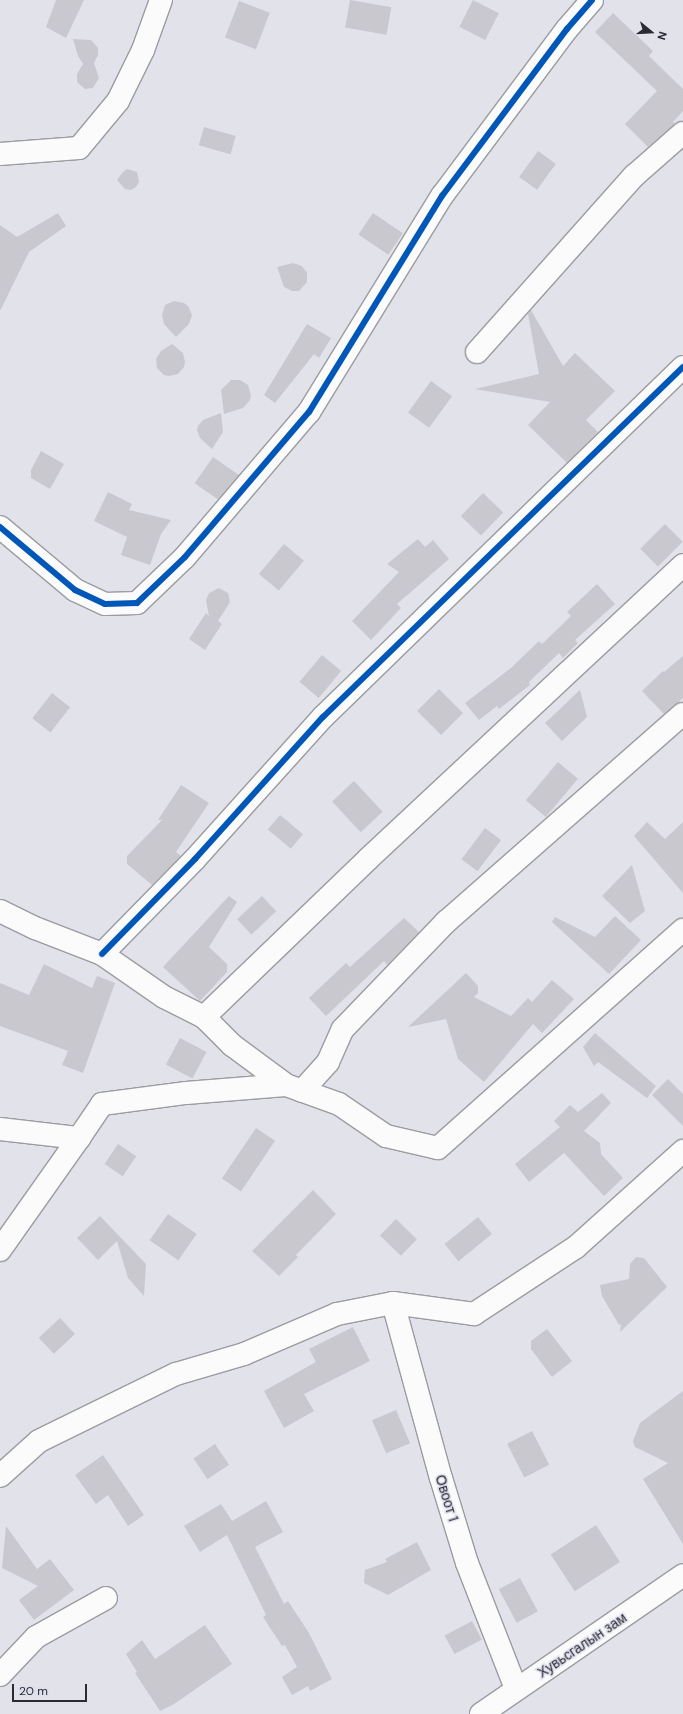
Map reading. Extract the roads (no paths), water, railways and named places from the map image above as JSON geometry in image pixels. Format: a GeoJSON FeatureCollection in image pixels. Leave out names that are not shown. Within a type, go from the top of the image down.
{"type":"FeatureCollection","features":[{"type":"Feature","properties":{"kind":"street"},"geometry":{"type":"LineString","coordinates":[[0,154],[79,148],[118,101],[143,50],[161,0]]}},
{"type":"Feature","properties":{"kind":"street"},"geometry":{"type":"LineString","coordinates":[[0,527],[75,590],[106,604],[138,603],[185,557],[309,412],[442,196],[567,29],[592,0]]}},
{"type":"Feature","properties":{"kind":"street"},"geometry":{"type":"LineString","coordinates":[[476,352],[634,176],[683,133]]}},
{"type":"Feature","properties":{"kind":"street"},"geometry":{"type":"LineString","coordinates":[[102,954],[195,859],[323,717],[683,367]]}},
{"type":"Feature","properties":{"kind":"street"},"geometry":{"type":"LineString","coordinates":[[204,1017],[368,859],[683,565]]}},
{"type":"Feature","properties":{"kind":"street"},"geometry":{"type":"LineString","coordinates":[[0,1250],[102,1104],[186,1092],[294,1088],[328,1062],[343,1029],[446,922],[683,714]]}},
{"type":"Feature","properties":{"kind":"street"},"geometry":{"type":"LineString","coordinates":[[0,911],[35,928],[102,954],[164,997],[204,1017],[232,1045],[294,1088],[339,1104],[386,1136],[438,1148],[683,930]]}},
{"type":"Feature","properties":{"kind":"street"},"geometry":{"type":"LineString","coordinates":[[0,1129],[79,1138]]}},
{"type":"Feature","properties":{"kind":"street"},"geometry":{"type":"LineString","coordinates":[[0,1476],[39,1441],[176,1374],[244,1354],[337,1314],[393,1303],[474,1314],[576,1247],[683,1151]]}},
{"type":"Feature","properties":{"kind":"street","name":"Овоот 1"},"geometry":{"type":"LineString","coordinates":[[393,1303],[441,1478],[467,1563],[516,1689]]}},
{"type":"Feature","properties":{"kind":"street","name":"Хувьсгалын зам"},"geometry":{"type":"LineString","coordinates":[[480,1714],[683,1575]]}},
{"type":"Feature","properties":{"kind":"street"},"geometry":{"type":"LineString","coordinates":[[0,1675],[36,1637],[106,1598]]}}]}
